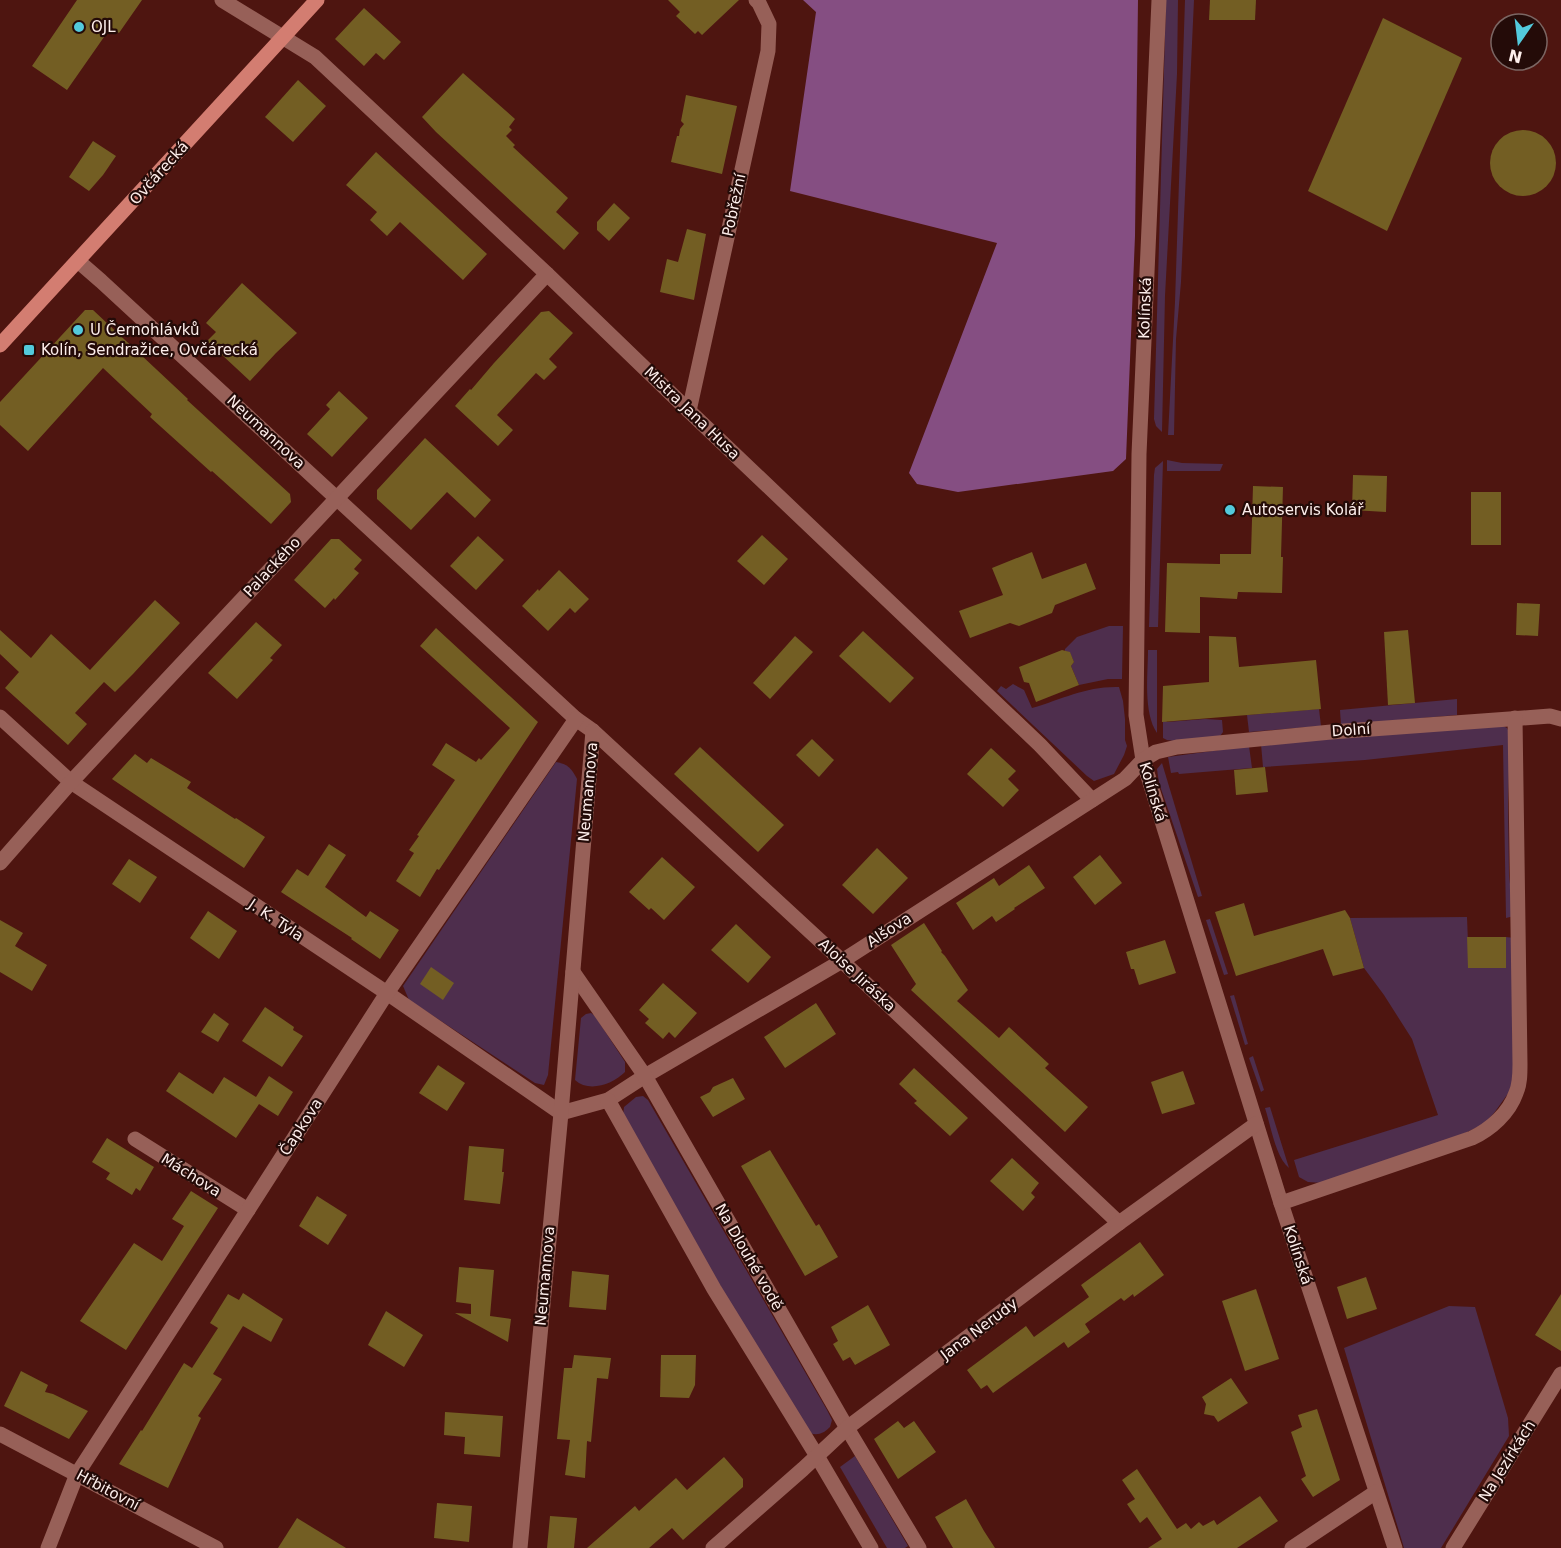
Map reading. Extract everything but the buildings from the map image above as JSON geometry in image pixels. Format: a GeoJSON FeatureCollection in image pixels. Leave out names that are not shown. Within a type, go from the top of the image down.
{"type":"FeatureCollection","features":[{"type":"Feature","properties":{"kind":"main road","name":"Ovčárecká"},"geometry":{"type":"LineString","coordinates":[[0,345],[317,0]]}},
{"type":"Feature","properties":{"kind":"street","name":"Mistra Jana Husa"},"geometry":{"type":"LineString","coordinates":[[222,0],[315,57],[547,274],[1040,745],[1092,800]]}},
{"type":"Feature","properties":{"kind":"street","name":"Pobřežní"},"geometry":{"type":"LineString","coordinates":[[689,411],[768,51],[769,24],[756,0]]}},
{"type":"Feature","properties":{"kind":"street","name":"Kolínská"},"geometry":{"type":"LineString","coordinates":[[1159,0],[1139,454],[1136,715],[1143,760],[1256,1124],[1395,1548]]}},
{"type":"Feature","properties":{"kind":"street","name":"Neumannova"},"geometry":{"type":"LineString","coordinates":[[78,261],[102,280],[576,719],[593,731],[561,1113],[520,1548]]}},
{"type":"Feature","properties":{"kind":"street","name":"Palackého"},"geometry":{"type":"LineString","coordinates":[[0,863],[71,782],[547,274]]}},
{"type":"Feature","properties":{"kind":"street","name":"Dolní"},"geometry":{"type":"LineString","coordinates":[[1143,760],[1156,752],[1177,747],[1515,718],[1550,716],[1561,719]]}},
{"type":"Feature","properties":{"kind":"street","name":"J. K. Tyla"},"geometry":{"type":"LineString","coordinates":[[0,717],[71,782],[387,993],[561,1113]]}},
{"type":"Feature","properties":{"kind":"street"},"geometry":{"type":"LineString","coordinates":[[1281,1203],[1472,1138],[1492,1126],[1506,1111],[1516,1094],[1520,1079],[1520,1064],[1515,718]]}},
{"type":"Feature","properties":{"kind":"street","name":"Čapkova"},"geometry":{"type":"LineString","coordinates":[[48,1548],[77,1474],[387,993],[576,719]]}},
{"type":"Feature","properties":{"kind":"street","name":"Aloise Jiráska"},"geometry":{"type":"LineString","coordinates":[[593,731],[842,960],[1119,1223]]}},
{"type":"Feature","properties":{"kind":"street","name":"Alšova"},"geometry":{"type":"LineString","coordinates":[[561,1113],[608,1100],[842,960],[1125,779],[1143,760]]}},
{"type":"Feature","properties":{"kind":"street","name":"Na Dlouhé vodě"},"geometry":{"type":"LineString","coordinates":[[573,972],[645,1076],[847,1428],[919,1548]]}},
{"type":"Feature","properties":{"kind":"street"},"geometry":{"type":"LineString","coordinates":[[608,1100],[714,1289],[871,1548]]}},
{"type":"Feature","properties":{"kind":"street","name":"Jana Nerudy"},"geometry":{"type":"LineString","coordinates":[[713,1548],[847,1428],[1119,1223],[1256,1124]]}},
{"type":"Feature","properties":{"kind":"street","name":"Máchova"},"geometry":{"type":"LineString","coordinates":[[135,1139],[248,1210]]}},
{"type":"Feature","properties":{"kind":"street","name":"Na Jezírkách"},"geometry":{"type":"LineString","coordinates":[[1453,1548],[1561,1374]]}},
{"type":"Feature","properties":{"kind":"street","name":"Hřbitovní"},"geometry":{"type":"LineString","coordinates":[[0,1434],[216,1548]]}},
{"type":"Feature","properties":{"kind":"street"},"geometry":{"type":"LineString","coordinates":[[1292,1548],[1376,1492]]}},
{"type":"Feature","properties":{"kind":"shaded area"},"geometry":{"type":"Polygon","coordinates":[[[803,0],[1138,0],[1135,236],[1126,459],[1113,471],[958,492],[917,484],[909,473],[997,243],[790,191],[816,12],[803,0]]]}},
{"type":"Feature","properties":{"kind":"shaded area"},"geometry":{"type":"Polygon","coordinates":[[[1166,0],[1178,0],[1177,74],[1165,296],[1162,432],[1156,426],[1154,419],[1166,0]]]}},
{"type":"Feature","properties":{"kind":"shaded area"},"geometry":{"type":"Polygon","coordinates":[[[1185,0],[1194,0],[1181,282],[1176,339],[1174,435],[1168,435],[1175,302],[1185,0]]]}},
{"type":"Feature","properties":{"kind":"shaded area"},"geometry":{"type":"Polygon","coordinates":[[[1167,460],[1182,463],[1223,464],[1220,471],[1167,471],[1167,460]]]}},
{"type":"Feature","properties":{"kind":"shaded area"},"geometry":{"type":"Polygon","coordinates":[[[1163,461],[1158,627],[1149,627],[1154,475],[1155,468],[1163,461]]]}},
{"type":"Feature","properties":{"kind":"shaded area"},"geometry":{"type":"Polygon","coordinates":[[[1109,626],[1123,626],[1122,679],[1108,679],[1079,685],[1071,666],[1074,662],[1070,653],[1065,649],[1077,637],[1109,626]]]}},
{"type":"Feature","properties":{"kind":"shaded area"},"geometry":{"type":"Polygon","coordinates":[[[1148,650],[1157,650],[1157,733],[1148,704],[1148,650]]]}},
{"type":"Feature","properties":{"kind":"shaded area"},"geometry":{"type":"Polygon","coordinates":[[[1013,684],[1024,690],[1032,708],[1085,691],[1119,687],[1123,701],[1127,746],[1114,774],[1094,781],[1087,776],[997,691],[1001,686],[1006,689],[1013,684]]]}},
{"type":"Feature","properties":{"kind":"shaded area"},"geometry":{"type":"Polygon","coordinates":[[[1457,699],[1457,715],[1341,725],[1340,710],[1457,699]]]}},
{"type":"Feature","properties":{"kind":"shaded area"},"geometry":{"type":"Polygon","coordinates":[[[1319,709],[1321,726],[1249,732],[1247,715],[1319,709]]]}},
{"type":"Feature","properties":{"kind":"shaded area"},"geometry":{"type":"Polygon","coordinates":[[[1163,717],[1167,722],[1222,720],[1223,732],[1220,736],[1167,740],[1163,738],[1163,717]]]}},
{"type":"Feature","properties":{"kind":"shaded area"},"geometry":{"type":"Polygon","coordinates":[[[1503,726],[1509,732],[1509,876],[1514,916],[1506,918],[1503,745],[1365,760],[1263,767],[1261,744],[1503,726]]]}},
{"type":"Feature","properties":{"kind":"shaded area"},"geometry":{"type":"Polygon","coordinates":[[[1249,746],[1252,768],[1171,773],[1168,757],[1249,746]]]}},
{"type":"Feature","properties":{"kind":"shaded area"},"geometry":{"type":"Polygon","coordinates":[[[556,762],[569,768],[577,779],[548,1075],[544,1085],[535,1083],[409,1000],[403,986],[556,762]]]}},
{"type":"Feature","properties":{"kind":"shaded area"},"geometry":{"type":"Polygon","coordinates":[[[1162,763],[1202,896],[1198,897],[1159,783],[1157,769],[1162,763]]]}},
{"type":"Feature","properties":{"kind":"shaded area"},"geometry":{"type":"Polygon","coordinates":[[[1467,917],[1469,968],[1506,968],[1506,937],[1515,938],[1512,1031],[1515,1056],[1512,1088],[1484,1124],[1463,1134],[1323,1183],[1308,1182],[1299,1177],[1294,1160],[1438,1115],[1412,1039],[1364,968],[1350,918],[1467,917]]]}},
{"type":"Feature","properties":{"kind":"shaded area"},"geometry":{"type":"Polygon","coordinates":[[[1210,919],[1228,974],[1224,975],[1206,920],[1210,919]]]}},
{"type":"Feature","properties":{"kind":"shaded area"},"geometry":{"type":"Polygon","coordinates":[[[1234,995],[1248,1044],[1245,1045],[1230,996],[1234,995]]]}},
{"type":"Feature","properties":{"kind":"shaded area"},"geometry":{"type":"Polygon","coordinates":[[[591,1013],[625,1062],[625,1072],[608,1083],[587,1086],[575,1080],[581,1018],[591,1013]]]}},
{"type":"Feature","properties":{"kind":"shaded area"},"geometry":{"type":"Polygon","coordinates":[[[1253,1056],[1264,1090],[1261,1092],[1249,1058],[1253,1056]]]}},
{"type":"Feature","properties":{"kind":"shaded area"},"geometry":{"type":"Polygon","coordinates":[[[643,1096],[648,1100],[827,1410],[832,1420],[830,1427],[823,1432],[810,1433],[722,1289],[623,1115],[624,1107],[636,1097],[643,1096]]]}},
{"type":"Feature","properties":{"kind":"shaded area"},"geometry":{"type":"Polygon","coordinates":[[[1270,1107],[1289,1168],[1280,1156],[1274,1140],[1265,1108],[1270,1107]]]}},
{"type":"Feature","properties":{"kind":"shaded area"},"geometry":{"type":"Polygon","coordinates":[[[1449,1306],[1475,1307],[1508,1418],[1509,1436],[1441,1548],[1404,1548],[1344,1348],[1449,1306]]]}},
{"type":"Feature","properties":{"kind":"shaded area"},"geometry":{"type":"Polygon","coordinates":[[[855,1456],[908,1546],[905,1548],[887,1548],[840,1467],[855,1456]]]}},
{"type":"Feature","properties":{"kind":"place","name":"OJL"},"geometry":{"type":"Point","coordinates":[79,27]}},
{"type":"Feature","properties":{"kind":"place","name":"U Černohlávků"},"geometry":{"type":"Point","coordinates":[78,330]}},
{"type":"Feature","properties":{"kind":"place","name":"Kolín, Sendražice, Ovčárecká"},"geometry":{"type":"Point","coordinates":[29,350]}},
{"type":"Feature","properties":{"kind":"place","name":"Autoservis Kolář"},"geometry":{"type":"Point","coordinates":[1230,510]}}]}
